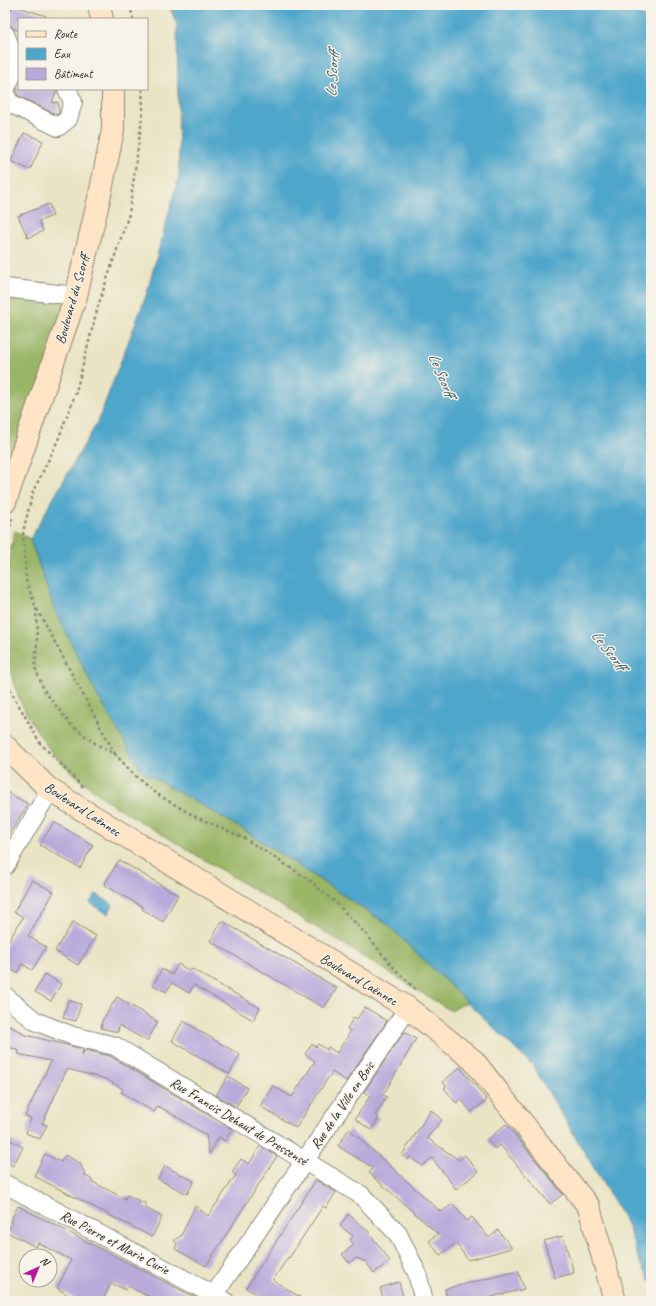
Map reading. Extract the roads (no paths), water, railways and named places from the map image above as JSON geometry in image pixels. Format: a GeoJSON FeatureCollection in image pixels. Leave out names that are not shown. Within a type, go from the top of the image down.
{"type":"FeatureCollection","features":[{"type":"Feature","properties":{"kind":"main road"},"geometry":{"type":"LineString","coordinates":[[99,5],[102,18]]}},
{"type":"Feature","properties":{"kind":"main road","name":"Boulevard du Scorff"},"geometry":{"type":"LineString","coordinates":[[5,502],[76,296],[101,190],[113,130],[114,90]]}},
{"type":"Feature","properties":{"kind":"main road"},"geometry":{"type":"LineString","coordinates":[[5,729],[8,739],[5,746]]}},
{"type":"Feature","properties":{"kind":"main road","name":"Boulevard Laënnec"},"geometry":{"type":"LineString","coordinates":[[5,746],[50,790],[413,1001],[473,1060],[589,1207],[615,1301]]}},
{"type":"Feature","properties":{"kind":"street"},"geometry":{"type":"LineString","coordinates":[[5,34],[18,64],[5,90],[8,102],[58,127],[68,119],[72,102],[67,90]]}},
{"type":"Feature","properties":{"kind":"street"},"geometry":{"type":"LineString","coordinates":[[5,288],[76,296]]}},
{"type":"Feature","properties":{"kind":"street"},"geometry":{"type":"LineString","coordinates":[[5,866],[41,809],[50,790]]}},
{"type":"Feature","properties":{"kind":"street","name":"Rue Francis Dehaut de Pressensé"},"geometry":{"type":"LineString","coordinates":[[5,996],[35,1021],[73,1036],[116,1046],[361,1195],[398,1234],[417,1273],[424,1301]]}},
{"type":"Feature","properties":{"kind":"street","name":"Rue de la Ville en Bois"},"geometry":{"type":"LineString","coordinates":[[216,1299],[304,1161],[413,1001]]}},
{"type":"Feature","properties":{"kind":"street","name":"Rue Pierre et Marie Curie"},"geometry":{"type":"LineString","coordinates":[[5,1184],[216,1299]]}},
{"type":"Feature","properties":{"kind":"water","name":"Le Scorff"},"geometry":{"type":"Polygon","coordinates":[[[169,5],[617,5],[651,20],[651,1281],[641,1265],[627,1224],[533,1066],[387,924],[241,828],[142,771],[96,693],[54,608],[30,539],[98,421],[146,296],[179,176],[177,25],[169,5]]]}},
{"type":"Feature","properties":{"kind":"water"},"geometry":{"type":"Polygon","coordinates":[[[96,894],[113,905],[108,914],[90,903],[96,894]]]}}]}
